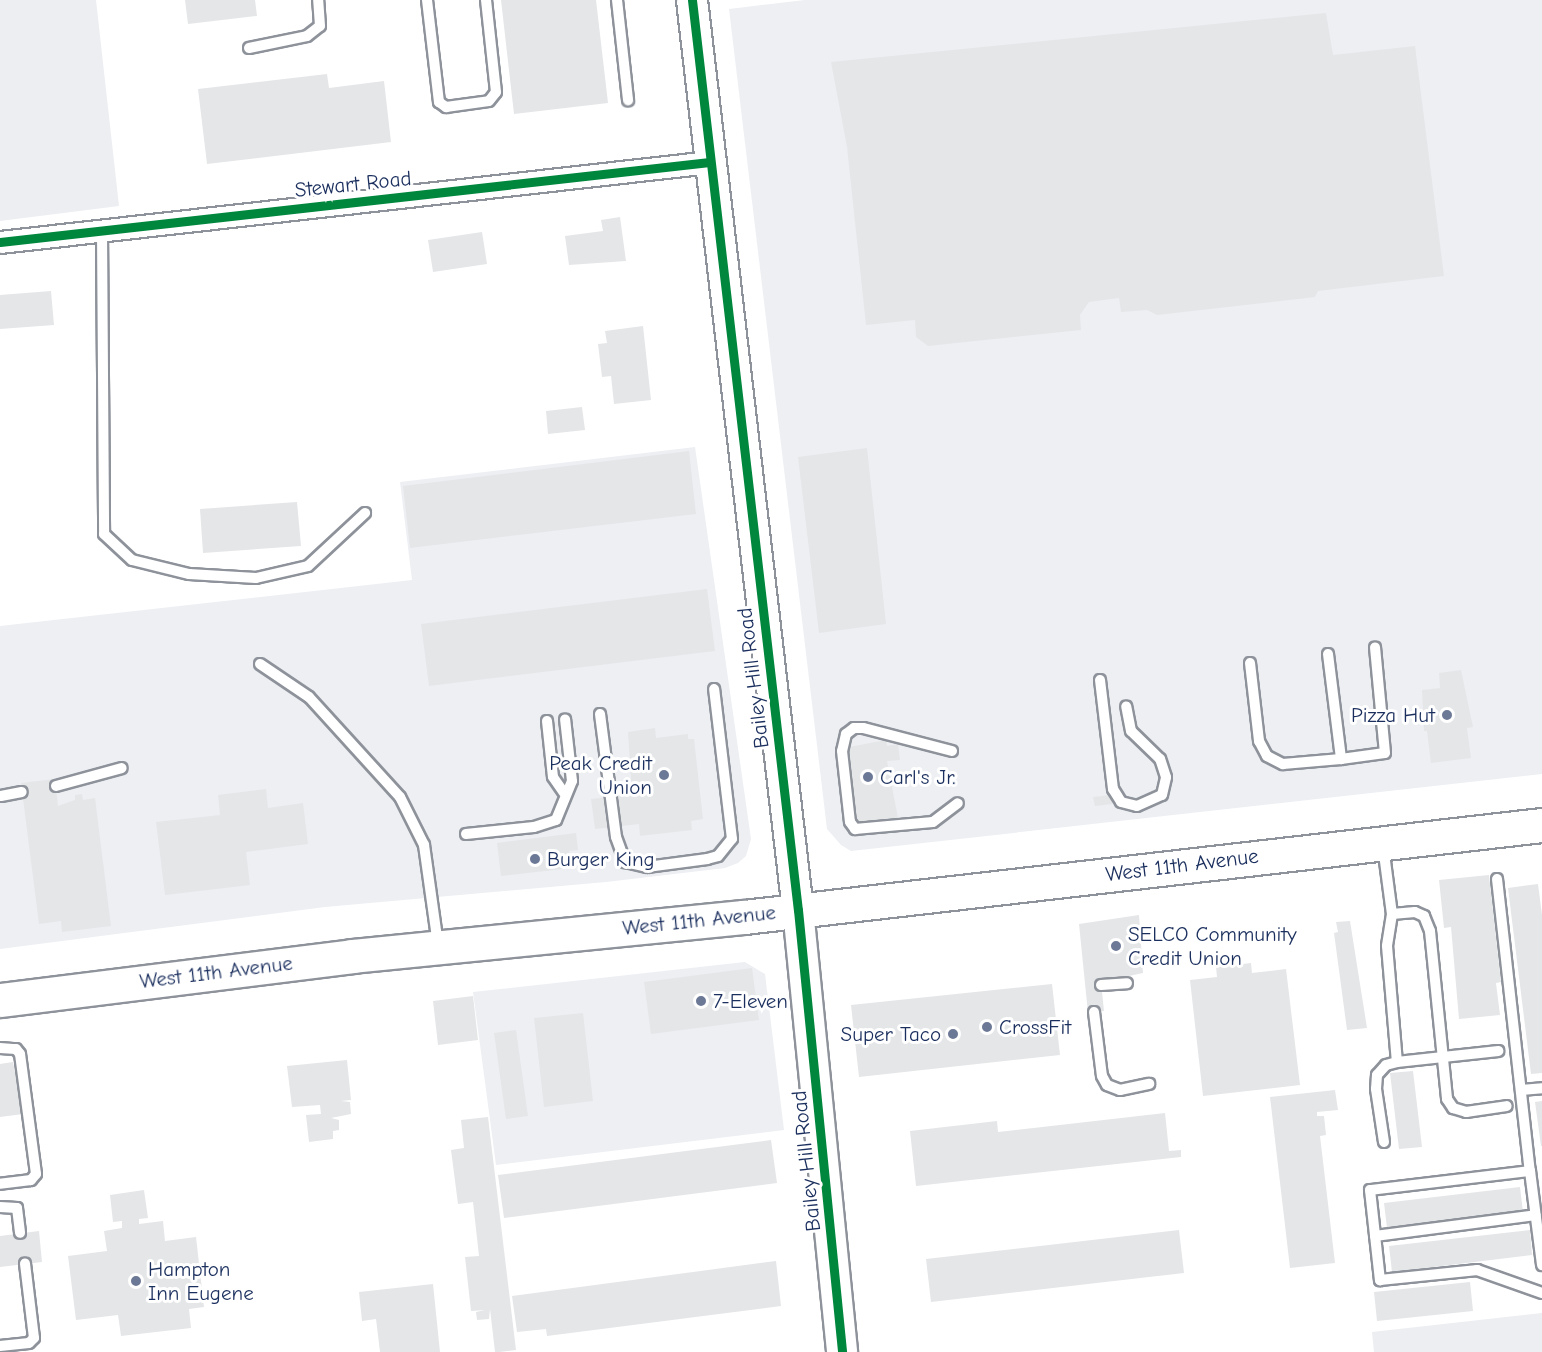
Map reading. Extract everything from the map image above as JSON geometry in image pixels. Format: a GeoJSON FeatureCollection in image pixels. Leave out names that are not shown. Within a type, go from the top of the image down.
{"type":"FeatureCollection","features":[{"type":"Feature","properties":{"kind":"main road","name":"West 11th Avenue"},"geometry":{"type":"LineString","coordinates":[[0,999],[438,947],[798,910],[1542,825]]}},
{"type":"Feature","properties":{"kind":"street","name":"Bailey Hill Road"},"geometry":{"type":"LineString","coordinates":[[692,0],[798,910],[842,1352]]}},
{"type":"Feature","properties":{"kind":"street","name":"Stewart Road"},"geometry":{"type":"LineString","coordinates":[[0,242],[710,162]]}},
{"type":"Feature","properties":{"kind":"lane"},"geometry":{"type":"LineString","coordinates":[[249,48],[307,36],[320,26],[318,0]]}},
{"type":"Feature","properties":{"kind":"lane"},"geometry":{"type":"LineString","coordinates":[[427,0],[439,102],[446,107],[489,101],[496,92],[486,0]]}},
{"type":"Feature","properties":{"kind":"lane"},"geometry":{"type":"LineString","coordinates":[[617,0],[628,100]]}},
{"type":"Feature","properties":{"kind":"lane"},"geometry":{"type":"LineString","coordinates":[[102,231],[104,534],[132,560],[189,574],[256,578],[308,566],[365,513]]}},
{"type":"Feature","properties":{"kind":"lane"},"geometry":{"type":"LineString","coordinates":[[1250,663],[1259,741],[1267,756],[1284,764],[1341,759],[1385,753],[1375,647]]}},
{"type":"Feature","properties":{"kind":"lane"},"geometry":{"type":"LineString","coordinates":[[1328,654],[1341,759]]}},
{"type":"Feature","properties":{"kind":"lane"},"geometry":{"type":"LineString","coordinates":[[260,664],[309,698],[400,797],[424,845],[438,947]]}},
{"type":"Feature","properties":{"kind":"lane"},"geometry":{"type":"LineString","coordinates":[[1100,680],[1113,789],[1121,802],[1137,806],[1162,795],[1166,777],[1160,759],[1131,731],[1126,706]]}},
{"type":"Feature","properties":{"kind":"lane"},"geometry":{"type":"LineString","coordinates":[[600,714],[616,837],[625,862],[647,867],[708,859],[718,856],[732,839],[714,689]]}},
{"type":"Feature","properties":{"kind":"lane"},"geometry":{"type":"LineString","coordinates":[[466,834],[548,825],[561,813],[564,793],[572,781],[565,719]]}},
{"type":"Feature","properties":{"kind":"lane"},"geometry":{"type":"LineString","coordinates":[[547,721],[553,777],[564,793]]}},
{"type":"Feature","properties":{"kind":"lane"},"geometry":{"type":"LineString","coordinates":[[952,751],[863,728],[854,728],[846,734],[842,751],[850,822],[855,829],[933,822],[958,803]]}},
{"type":"Feature","properties":{"kind":"lane"},"geometry":{"type":"LineString","coordinates":[[56,786],[122,768]]}},
{"type":"Feature","properties":{"kind":"lane"},"geometry":{"type":"LineString","coordinates":[[1,796],[22,792]]}},
{"type":"Feature","properties":{"kind":"lane"},"geometry":{"type":"LineString","coordinates":[[1382,843],[1392,914],[1387,946],[1397,1062]]}},
{"type":"Feature","properties":{"kind":"lane"},"geometry":{"type":"LineString","coordinates":[[1497,879],[1542,1265]]}},
{"type":"Feature","properties":{"kind":"lane"},"geometry":{"type":"LineString","coordinates":[[1392,914],[1415,912],[1424,916],[1430,931],[1447,1099],[1453,1108],[1466,1112],[1507,1106]]}},
{"type":"Feature","properties":{"kind":"lane"},"geometry":{"type":"LineString","coordinates":[[1101,985],[1126,983]]}},
{"type":"Feature","properties":{"kind":"lane"},"geometry":{"type":"LineString","coordinates":[[1094,1012],[1102,1076],[1107,1085],[1120,1090],[1149,1084]]}},
{"type":"Feature","properties":{"kind":"lane"},"geometry":{"type":"LineString","coordinates":[[0,1048],[17,1049],[20,1053],[36,1174],[28,1181],[0,1184]]}},
{"type":"Feature","properties":{"kind":"lane"},"geometry":{"type":"LineString","coordinates":[[1384,1142],[1376,1089],[1377,1075],[1386,1065],[1498,1051]]}},
{"type":"Feature","properties":{"kind":"lane"},"geometry":{"type":"LineString","coordinates":[[1521,1090],[1542,1088]]}},
{"type":"Feature","properties":{"kind":"lane"},"geometry":{"type":"LineString","coordinates":[[1530,1171],[1370,1190],[1380,1280],[1478,1270],[1542,1293]]}},
{"type":"Feature","properties":{"kind":"lane"},"geometry":{"type":"LineString","coordinates":[[0,1207],[17,1208],[20,1233]]}},
{"type":"Feature","properties":{"kind":"lane"},"geometry":{"type":"LineString","coordinates":[[1375,1236],[1536,1215]]}},
{"type":"Feature","properties":{"kind":"lane"},"geometry":{"type":"LineString","coordinates":[[0,1346],[29,1343],[34,1338],[25,1264]]}},
{"type":"Feature","properties":{"kind":"shaded area"},"geometry":{"type":"Polygon","coordinates":[[[0,0],[96,0],[119,206],[0,221],[0,0]]]}},
{"type":"Feature","properties":{"kind":"shaded area"},"geometry":{"type":"Polygon","coordinates":[[[805,0],[1542,0],[1542,774],[851,851],[841,845],[827,829],[729,9],[805,0]]]}},
{"type":"Feature","properties":{"kind":"shaded area"},"geometry":{"type":"Polygon","coordinates":[[[695,447],[751,839],[746,856],[738,863],[725,868],[606,882],[325,907],[0,949],[0,626],[412,580],[400,482],[695,447]]]}},
{"type":"Feature","properties":{"kind":"shaded area"},"geometry":{"type":"Polygon","coordinates":[[[745,962],[765,974],[784,1130],[496,1165],[473,992],[745,962]]]}},
{"type":"Feature","properties":{"kind":"shaded area"},"geometry":{"type":"Polygon","coordinates":[[[1542,1313],[1542,1352],[1374,1352],[1372,1332],[1542,1313]]]}},
{"type":"Feature","properties":{"kind":"building"},"geometry":{"type":"Polygon","coordinates":[[[185,0],[255,0],[257,16],[188,24],[185,0]]]}},
{"type":"Feature","properties":{"kind":"building"},"geometry":{"type":"Polygon","coordinates":[[[501,0],[596,0],[608,103],[514,114],[501,0]]]}},
{"type":"Feature","properties":{"kind":"building"},"geometry":{"type":"Polygon","coordinates":[[[1326,13],[1333,55],[1415,46],[1444,276],[1318,291],[1315,297],[1157,315],[1147,310],[1121,312],[1119,298],[1089,302],[1080,315],[1081,330],[928,346],[916,337],[915,320],[866,325],[847,147],[831,62],[1326,13]]]}},
{"type":"Feature","properties":{"kind":"building"},"geometry":{"type":"Polygon","coordinates":[[[327,74],[329,88],[384,81],[391,142],[207,164],[198,89],[327,74]]]}},
{"type":"Feature","properties":{"kind":"building"},"geometry":{"type":"Polygon","coordinates":[[[620,217],[626,261],[569,265],[565,236],[603,231],[601,220],[620,217]]]}},
{"type":"Feature","properties":{"kind":"building"},"geometry":{"type":"Polygon","coordinates":[[[482,232],[487,264],[433,272],[428,240],[482,232]]]}},
{"type":"Feature","properties":{"kind":"building"},"geometry":{"type":"Polygon","coordinates":[[[51,291],[54,325],[0,329],[0,295],[51,291]]]}},
{"type":"Feature","properties":{"kind":"building"},"geometry":{"type":"Polygon","coordinates":[[[643,326],[651,400],[614,404],[611,376],[602,377],[598,344],[607,343],[605,331],[643,326]]]}},
{"type":"Feature","properties":{"kind":"building"},"geometry":{"type":"Polygon","coordinates":[[[582,407],[585,430],[548,434],[546,411],[582,407]]]}},
{"type":"Feature","properties":{"kind":"building"},"geometry":{"type":"Polygon","coordinates":[[[867,448],[886,624],[819,633],[798,457],[867,448]]]}},
{"type":"Feature","properties":{"kind":"building"},"geometry":{"type":"Polygon","coordinates":[[[689,451],[696,514],[410,548],[403,486],[689,451]]]}},
{"type":"Feature","properties":{"kind":"building"},"geometry":{"type":"Polygon","coordinates":[[[297,502],[301,546],[203,553],[200,509],[297,502]]]}},
{"type":"Feature","properties":{"kind":"building"},"geometry":{"type":"Polygon","coordinates":[[[707,589],[715,651],[429,686],[421,624],[707,589]]]}},
{"type":"Feature","properties":{"kind":"building","name":"Pizza Hut"},"geometry":{"type":"Polygon","coordinates":[[[1461,670],[1473,727],[1467,728],[1471,758],[1431,763],[1427,731],[1424,731],[1422,690],[1440,688],[1439,673],[1461,670]]]}},
{"type":"Feature","properties":{"kind":"building","name":"Peak Credit Union"},"geometry":{"type":"Polygon","coordinates":[[[655,728],[656,738],[688,734],[688,739],[694,739],[703,819],[691,821],[692,830],[640,836],[639,824],[595,829],[591,799],[632,794],[628,732],[655,728]]]}},
{"type":"Feature","properties":{"kind":"building","name":"Carl's Jr."},"geometry":{"type":"Polygon","coordinates":[[[886,740],[887,746],[898,744],[900,760],[887,761],[898,818],[860,823],[854,811],[844,748],[886,740]]]}},
{"type":"Feature","properties":{"kind":"building"},"geometry":{"type":"Polygon","coordinates":[[[55,779],[58,806],[75,800],[75,795],[82,794],[83,800],[95,798],[111,926],[62,932],[61,921],[39,924],[21,783],[55,779]]]}},
{"type":"Feature","properties":{"kind":"building"},"geometry":{"type":"Polygon","coordinates":[[[266,789],[268,808],[303,803],[308,844],[246,852],[250,885],[165,895],[156,822],[220,815],[218,795],[266,789]]]}},
{"type":"Feature","properties":{"kind":"building"},"geometry":{"type":"Polygon","coordinates":[[[1111,795],[1112,804],[1095,806],[1093,797],[1111,795]]]}},
{"type":"Feature","properties":{"kind":"building","name":"Burger King"},"geometry":{"type":"Polygon","coordinates":[[[576,833],[578,850],[569,851],[571,868],[501,876],[497,843],[576,833]]]}},
{"type":"Feature","properties":{"kind":"building"},"geometry":{"type":"Polygon","coordinates":[[[1489,875],[1501,982],[1496,983],[1500,1015],[1459,1019],[1451,927],[1444,928],[1439,880],[1489,875]]]}},
{"type":"Feature","properties":{"kind":"building"},"geometry":{"type":"Polygon","coordinates":[[[1538,884],[1542,915],[1542,1073],[1531,1074],[1508,888],[1538,884]]]}},
{"type":"Feature","properties":{"kind":"building"},"geometry":{"type":"Polygon","coordinates":[[[1139,915],[1143,973],[1101,982],[1104,1011],[1088,1013],[1079,924],[1139,915]]]}},
{"type":"Feature","properties":{"kind":"building"},"geometry":{"type":"Polygon","coordinates":[[[1350,921],[1367,1028],[1347,1030],[1334,933],[1338,932],[1336,922],[1350,921]]]}},
{"type":"Feature","properties":{"kind":"building"},"geometry":{"type":"Polygon","coordinates":[[[1251,963],[1252,973],[1286,969],[1300,1085],[1203,1096],[1190,980],[1217,977],[1216,967],[1251,963]]]}},
{"type":"Feature","properties":{"kind":"building","name":"7-Eleven"},"geometry":{"type":"Polygon","coordinates":[[[752,968],[759,1020],[651,1034],[644,982],[752,968]]]}},
{"type":"Feature","properties":{"kind":"building"},"geometry":{"type":"Polygon","coordinates":[[[1052,984],[1060,1055],[859,1077],[851,1005],[1052,984]]]}},
{"type":"Feature","properties":{"kind":"building"},"geometry":{"type":"Polygon","coordinates":[[[473,996],[478,1040],[438,1045],[433,1001],[473,996]]]}},
{"type":"Feature","properties":{"kind":"building"},"geometry":{"type":"Polygon","coordinates":[[[583,1013],[593,1101],[544,1107],[534,1018],[583,1013]]]}},
{"type":"Feature","properties":{"kind":"building"},"geometry":{"type":"Polygon","coordinates":[[[516,1030],[528,1116],[506,1119],[494,1033],[516,1030]]]}},
{"type":"Feature","properties":{"kind":"building"},"geometry":{"type":"Polygon","coordinates":[[[347,1060],[351,1100],[341,1101],[350,1102],[351,1114],[331,1118],[339,1120],[339,1130],[333,1131],[333,1139],[309,1142],[306,1115],[321,1114],[320,1105],[292,1107],[287,1066],[347,1060]]]}},
{"type":"Feature","properties":{"kind":"building"},"geometry":{"type":"Polygon","coordinates":[[[13,1062],[23,1114],[0,1117],[0,1064],[13,1062]]]}},
{"type":"Feature","properties":{"kind":"building"},"geometry":{"type":"Polygon","coordinates":[[[1413,1071],[1422,1147],[1399,1149],[1390,1073],[1413,1071]]]}},
{"type":"Feature","properties":{"kind":"building"},"geometry":{"type":"Polygon","coordinates":[[[1335,1090],[1338,1110],[1317,1112],[1317,1116],[1324,1116],[1326,1135],[1320,1136],[1335,1263],[1290,1268],[1270,1097],[1335,1090]]]}},
{"type":"Feature","properties":{"kind":"building"},"geometry":{"type":"Polygon","coordinates":[[[1542,1101],[1542,1146],[1541,1146],[1535,1102],[1542,1101]]]}},
{"type":"Feature","properties":{"kind":"building"},"geometry":{"type":"Polygon","coordinates":[[[1165,1113],[1169,1151],[1181,1150],[1181,1157],[916,1186],[910,1131],[997,1121],[998,1132],[1165,1113]]]}},
{"type":"Feature","properties":{"kind":"building"},"geometry":{"type":"Polygon","coordinates":[[[488,1117],[516,1350],[499,1352],[495,1352],[490,1309],[489,1319],[477,1320],[476,1312],[485,1310],[471,1311],[465,1257],[479,1256],[473,1202],[458,1204],[451,1150],[464,1148],[461,1120],[488,1117]]]}},
{"type":"Feature","properties":{"kind":"building"},"geometry":{"type":"Polygon","coordinates":[[[771,1140],[777,1183],[504,1218],[498,1175],[771,1140]]]}},
{"type":"Feature","properties":{"kind":"building"},"geometry":{"type":"Polygon","coordinates":[[[1520,1187],[1523,1212],[1387,1228],[1384,1203],[1520,1187]]]}},
{"type":"Feature","properties":{"kind":"building","name":"Hampton Inn Eugene"},"geometry":{"type":"Polygon","coordinates":[[[144,1190],[148,1218],[139,1219],[139,1224],[163,1221],[165,1241],[196,1237],[204,1307],[189,1309],[191,1328],[121,1336],[118,1315],[76,1320],[68,1256],[107,1251],[104,1231],[122,1228],[122,1221],[113,1222],[110,1195],[144,1190]]]}},
{"type":"Feature","properties":{"kind":"building"},"geometry":{"type":"Polygon","coordinates":[[[1179,1230],[1184,1273],[931,1302],[926,1259],[1179,1230]]]}},
{"type":"Feature","properties":{"kind":"building"},"geometry":{"type":"Polygon","coordinates":[[[1530,1230],[1532,1255],[1392,1272],[1389,1246],[1530,1230]]]}},
{"type":"Feature","properties":{"kind":"building"},"geometry":{"type":"Polygon","coordinates":[[[39,1231],[42,1262],[0,1267],[0,1236],[39,1231]]]}},
{"type":"Feature","properties":{"kind":"building"},"geometry":{"type":"Polygon","coordinates":[[[776,1261],[781,1306],[547,1336],[546,1329],[517,1332],[512,1296],[776,1261]]]}},
{"type":"Feature","properties":{"kind":"building"},"geometry":{"type":"Polygon","coordinates":[[[1470,1282],[1473,1311],[1377,1321],[1374,1292],[1470,1282]]]}},
{"type":"Feature","properties":{"kind":"building"},"geometry":{"type":"Polygon","coordinates":[[[433,1284],[440,1352],[380,1352],[376,1319],[362,1321],[359,1292],[433,1284]]]}},
{"type":"Feature","properties":{"kind":"cycle path"},"geometry":{"type":"LineString","coordinates":[[692,0],[798,910],[842,1352]]}},
{"type":"Feature","properties":{"kind":"cycle path"},"geometry":{"type":"LineString","coordinates":[[0,242],[710,162]]}},
{"type":"Feature","properties":{"kind":"place","name":"Pizza Hut"},"geometry":{"type":"Point","coordinates":[1447,715]}},
{"type":"Feature","properties":{"kind":"place","name":"Peak Credit Union"},"geometry":{"type":"Point","coordinates":[664,775]}},
{"type":"Feature","properties":{"kind":"place","name":"Carl's Jr."},"geometry":{"type":"Point","coordinates":[868,777]}},
{"type":"Feature","properties":{"kind":"place","name":"Burger King"},"geometry":{"type":"Point","coordinates":[535,859]}},
{"type":"Feature","properties":{"kind":"place","name":"SELCO Community Credit Union"},"geometry":{"type":"Point","coordinates":[1116,946]}},
{"type":"Feature","properties":{"kind":"place","name":"7-Eleven"},"geometry":{"type":"Point","coordinates":[701,1001]}},
{"type":"Feature","properties":{"kind":"place","name":"CrossFit"},"geometry":{"type":"Point","coordinates":[987,1027]}},
{"type":"Feature","properties":{"kind":"place","name":"Super Taco"},"geometry":{"type":"Point","coordinates":[953,1034]}},
{"type":"Feature","properties":{"kind":"place","name":"Hampton Inn Eugene"},"geometry":{"type":"Point","coordinates":[136,1281]}}]}
